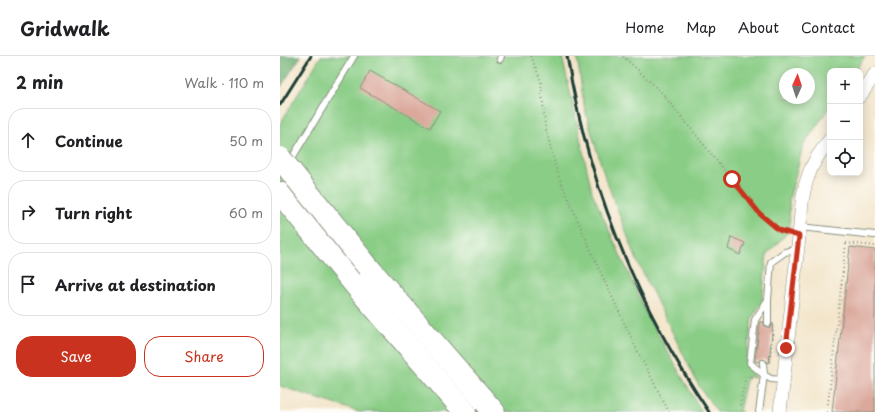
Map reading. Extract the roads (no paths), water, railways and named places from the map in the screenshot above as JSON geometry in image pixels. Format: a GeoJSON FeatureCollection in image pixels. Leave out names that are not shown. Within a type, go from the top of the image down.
{"type":"FeatureCollection","features":[{"type":"Feature","properties":{"kind":"highway"},"geometry":{"type":"LineString","coordinates":[[282,164],[368,267],[494,412]]}},
{"type":"Feature","properties":{"kind":"highway"},"geometry":{"type":"LineString","coordinates":[[280,193],[356,286],[465,412]]}},
{"type":"Feature","properties":{"kind":"street"},"geometry":{"type":"LineString","coordinates":[[863,92],[875,74]]}},
{"type":"Feature","properties":{"kind":"street"},"geometry":{"type":"LineString","coordinates":[[780,412],[801,207],[809,173],[829,140]]}},
{"type":"Feature","properties":{"kind":"lane"},"geometry":{"type":"LineString","coordinates":[[282,164],[354,56]]}},
{"type":"Feature","properties":{"kind":"lane"},"geometry":{"type":"LineString","coordinates":[[768,323],[771,262],[785,252],[799,238],[875,235]]}},
{"type":"Feature","properties":{"kind":"lane"},"geometry":{"type":"LineString","coordinates":[[768,300],[755,320],[750,363],[771,379],[783,380]]}},
{"type":"Feature","properties":{"kind":"lane"},"geometry":{"type":"LineString","coordinates":[[759,412],[764,375],[763,362]]}},
{"type":"Feature","properties":{"kind":"railway"},"geometry":{"type":"LineString","coordinates":[[280,105],[311,56]]}},
{"type":"Feature","properties":{"kind":"railway"},"geometry":{"type":"LineString","coordinates":[[567,56],[576,104],[588,151],[602,197],[619,242],[659,329],[709,412]]}}]}
